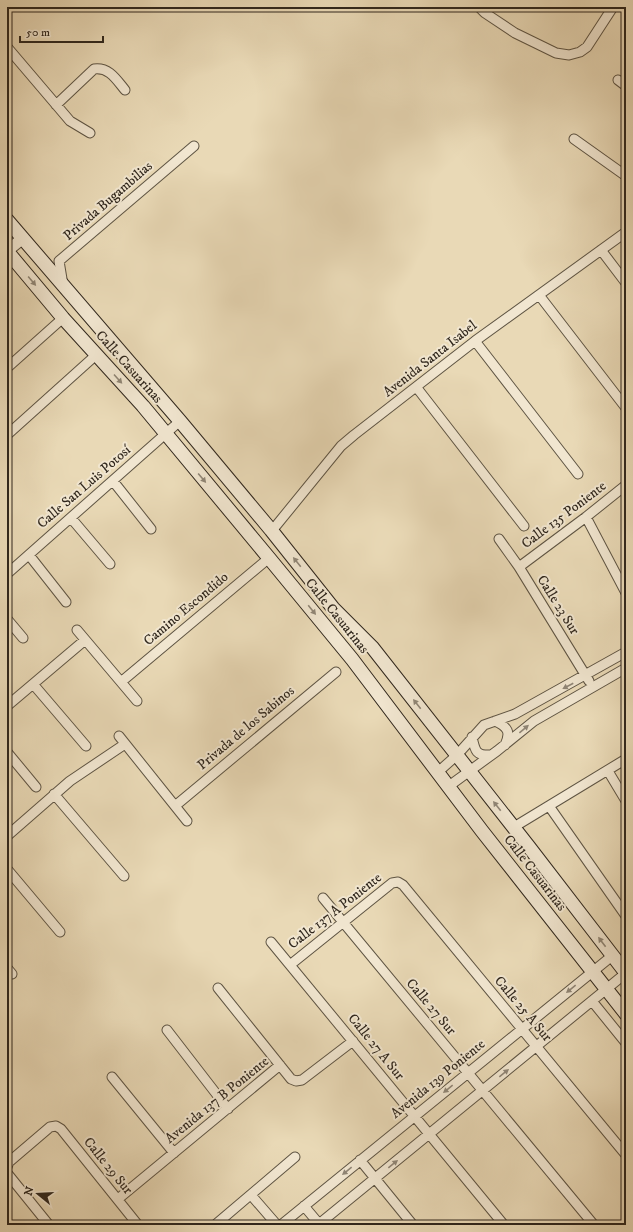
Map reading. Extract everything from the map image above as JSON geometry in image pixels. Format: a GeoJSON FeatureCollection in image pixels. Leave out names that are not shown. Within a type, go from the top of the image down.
{"type":"FeatureCollection","features":[{"type":"Feature","properties":{"kind":"main road","name":"Calle Casuarinas"},"geometry":{"type":"LineString","coordinates":[[7,220],[180,422],[271,530],[334,608],[372,647],[514,827],[626,973]]}},
{"type":"Feature","properties":{"kind":"main road","name":"Calle Casuarinas"},"geometry":{"type":"LineString","coordinates":[[7,251],[63,318],[143,406],[352,659],[626,1014]]}},
{"type":"Feature","properties":{"kind":"street"},"geometry":{"type":"LineString","coordinates":[[479,7],[485,13],[515,33],[556,53],[569,55],[580,52],[586,47],[613,7]]}},
{"type":"Feature","properties":{"kind":"street"},"geometry":{"type":"LineString","coordinates":[[7,47],[70,120],[90,133]]}},
{"type":"Feature","properties":{"kind":"street"},"geometry":{"type":"LineString","coordinates":[[56,105],[94,69],[102,68],[108,71],[126,90]]}},
{"type":"Feature","properties":{"kind":"street"},"geometry":{"type":"LineString","coordinates":[[618,80],[626,86]]}},
{"type":"Feature","properties":{"kind":"street"},"geometry":{"type":"LineString","coordinates":[[574,139],[626,176]]}},
{"type":"Feature","properties":{"kind":"street","name":"Privada Bugambilias"},"geometry":{"type":"LineString","coordinates":[[63,286],[59,261],[194,146]]}},
{"type":"Feature","properties":{"kind":"street","name":"Avenida Santa Isabel"},"geometry":{"type":"LineString","coordinates":[[271,530],[341,446],[475,341],[626,232]]}},
{"type":"Feature","properties":{"kind":"street"},"geometry":{"type":"LineString","coordinates":[[7,251],[23,238]]}},
{"type":"Feature","properties":{"kind":"street"},"geometry":{"type":"LineString","coordinates":[[601,250],[626,283]]}},
{"type":"Feature","properties":{"kind":"street"},"geometry":{"type":"LineString","coordinates":[[539,295],[626,408]]}},
{"type":"Feature","properties":{"kind":"street"},"geometry":{"type":"LineString","coordinates":[[7,368],[63,318]]}},
{"type":"Feature","properties":{"kind":"street"},"geometry":{"type":"LineString","coordinates":[[475,341],[578,474]]}},
{"type":"Feature","properties":{"kind":"street"},"geometry":{"type":"LineString","coordinates":[[7,435],[96,355]]}},
{"type":"Feature","properties":{"kind":"street"},"geometry":{"type":"LineString","coordinates":[[416,388],[524,526]]}},
{"type":"Feature","properties":{"kind":"street","name":"Calle San Luis Potosí"},"geometry":{"type":"LineString","coordinates":[[7,574],[180,422]]}},
{"type":"Feature","properties":{"kind":"street"},"geometry":{"type":"LineString","coordinates":[[113,481],[151,529]]}},
{"type":"Feature","properties":{"kind":"street","name":"Calle 135 Poniente"},"geometry":{"type":"LineString","coordinates":[[519,567],[626,485]]}},
{"type":"Feature","properties":{"kind":"street"},"geometry":{"type":"LineString","coordinates":[[586,517],[626,593]]}},
{"type":"Feature","properties":{"kind":"street"},"geometry":{"type":"LineString","coordinates":[[71,518],[110,564]]}},
{"type":"Feature","properties":{"kind":"street","name":"Calle 23 Sur"},"geometry":{"type":"LineString","coordinates":[[499,538],[519,567],[593,687]]}},
{"type":"Feature","properties":{"kind":"street"},"geometry":{"type":"LineString","coordinates":[[29,555],[66,602]]}},
{"type":"Feature","properties":{"kind":"street","name":"Camino Escondido"},"geometry":{"type":"LineString","coordinates":[[121,682],[269,558]]}},
{"type":"Feature","properties":{"kind":"street"},"geometry":{"type":"LineString","coordinates":[[7,619],[23,638]]}},
{"type":"Feature","properties":{"kind":"street"},"geometry":{"type":"LineString","coordinates":[[77,630],[137,701]]}},
{"type":"Feature","properties":{"kind":"street"},"geometry":{"type":"LineString","coordinates":[[7,706],[85,640]]}},
{"type":"Feature","properties":{"kind":"street"},"geometry":{"type":"LineString","coordinates":[[438,772],[457,755],[484,725],[515,714],[586,676],[626,652]]}},
{"type":"Feature","properties":{"kind":"street"},"geometry":{"type":"LineString","coordinates":[[449,786],[505,745],[534,721],[626,668]]}},
{"type":"Feature","properties":{"kind":"street","name":"Privada de los Sabinos"},"geometry":{"type":"LineString","coordinates":[[175,806],[336,672]]}},
{"type":"Feature","properties":{"kind":"street"},"geometry":{"type":"LineString","coordinates":[[34,684],[86,746]]}},
{"type":"Feature","properties":{"kind":"street"},"geometry":{"type":"LineString","coordinates":[[494,721],[502,724],[506,728],[508,738],[505,745]]}},
{"type":"Feature","properties":{"kind":"street"},"geometry":{"type":"LineString","coordinates":[[119,736],[187,821]]}},
{"type":"Feature","properties":{"kind":"street"},"geometry":{"type":"LineString","coordinates":[[472,738],[478,753],[482,755],[490,755]]}},
{"type":"Feature","properties":{"kind":"street"},"geometry":{"type":"LineString","coordinates":[[7,836],[70,781],[125,744]]}},
{"type":"Feature","properties":{"kind":"street"},"geometry":{"type":"LineString","coordinates":[[7,752],[36,787]]}},
{"type":"Feature","properties":{"kind":"street"},"geometry":{"type":"LineString","coordinates":[[514,827],[608,772],[626,759]]}},
{"type":"Feature","properties":{"kind":"street"},"geometry":{"type":"LineString","coordinates":[[608,772],[626,801]]}},
{"type":"Feature","properties":{"kind":"street"},"geometry":{"type":"LineString","coordinates":[[54,794],[124,876]]}},
{"type":"Feature","properties":{"kind":"street"},"geometry":{"type":"LineString","coordinates":[[548,806],[626,916]]}},
{"type":"Feature","properties":{"kind":"street"},"geometry":{"type":"LineString","coordinates":[[7,869],[60,932]]}},
{"type":"Feature","properties":{"kind":"street","name":"Calle 137 A Poniente"},"geometry":{"type":"LineString","coordinates":[[290,965],[392,883],[398,882]]}},
{"type":"Feature","properties":{"kind":"street","name":"Calle 25 A Sur"},"geometry":{"type":"LineString","coordinates":[[398,882],[403,885],[626,1155]]}},
{"type":"Feature","properties":{"kind":"street","name":"Calle 27 Sur"},"geometry":{"type":"LineString","coordinates":[[324,898],[594,1225]]}},
{"type":"Feature","properties":{"kind":"street","name":"Calle 27 A Sur"},"geometry":{"type":"LineString","coordinates":[[271,942],[504,1225]]}},
{"type":"Feature","properties":{"kind":"street","name":"Avenida 139 Poniente"},"geometry":{"type":"LineString","coordinates":[[281,1225],[612,956]]}},
{"type":"Feature","properties":{"kind":"street"},"geometry":{"type":"LineString","coordinates":[[304,1206],[320,1224],[626,973]]}},
{"type":"Feature","properties":{"kind":"street"},"geometry":{"type":"LineString","coordinates":[[218,988],[280,1065]]}},
{"type":"Feature","properties":{"kind":"street"},"geometry":{"type":"LineString","coordinates":[[592,1001],[626,1043]]}},
{"type":"Feature","properties":{"kind":"street"},"geometry":{"type":"LineString","coordinates":[[167,1030],[228,1108]]}},
{"type":"Feature","properties":{"kind":"street","name":"Avenida 137 B Poniente"},"geometry":{"type":"LineString","coordinates":[[118,1199],[280,1065],[291,1079],[296,1081],[302,1080],[352,1041]]}},
{"type":"Feature","properties":{"kind":"street"},"geometry":{"type":"LineString","coordinates":[[112,1077],[174,1153]]}},
{"type":"Feature","properties":{"kind":"street","name":"Calle 29 Sur"},"geometry":{"type":"LineString","coordinates":[[7,1167],[9,1162],[50,1127],[56,1126],[61,1129],[138,1225]]}},
{"type":"Feature","properties":{"kind":"street"},"geometry":{"type":"LineString","coordinates":[[215,1225],[295,1157]]}},
{"type":"Feature","properties":{"kind":"street"},"geometry":{"type":"LineString","coordinates":[[360,1160],[413,1225]]}},
{"type":"Feature","properties":{"kind":"street"},"geometry":{"type":"LineString","coordinates":[[7,1173],[49,1225]]}},
{"type":"Feature","properties":{"kind":"street"},"geometry":{"type":"LineString","coordinates":[[251,1194],[278,1225]]}}]}
